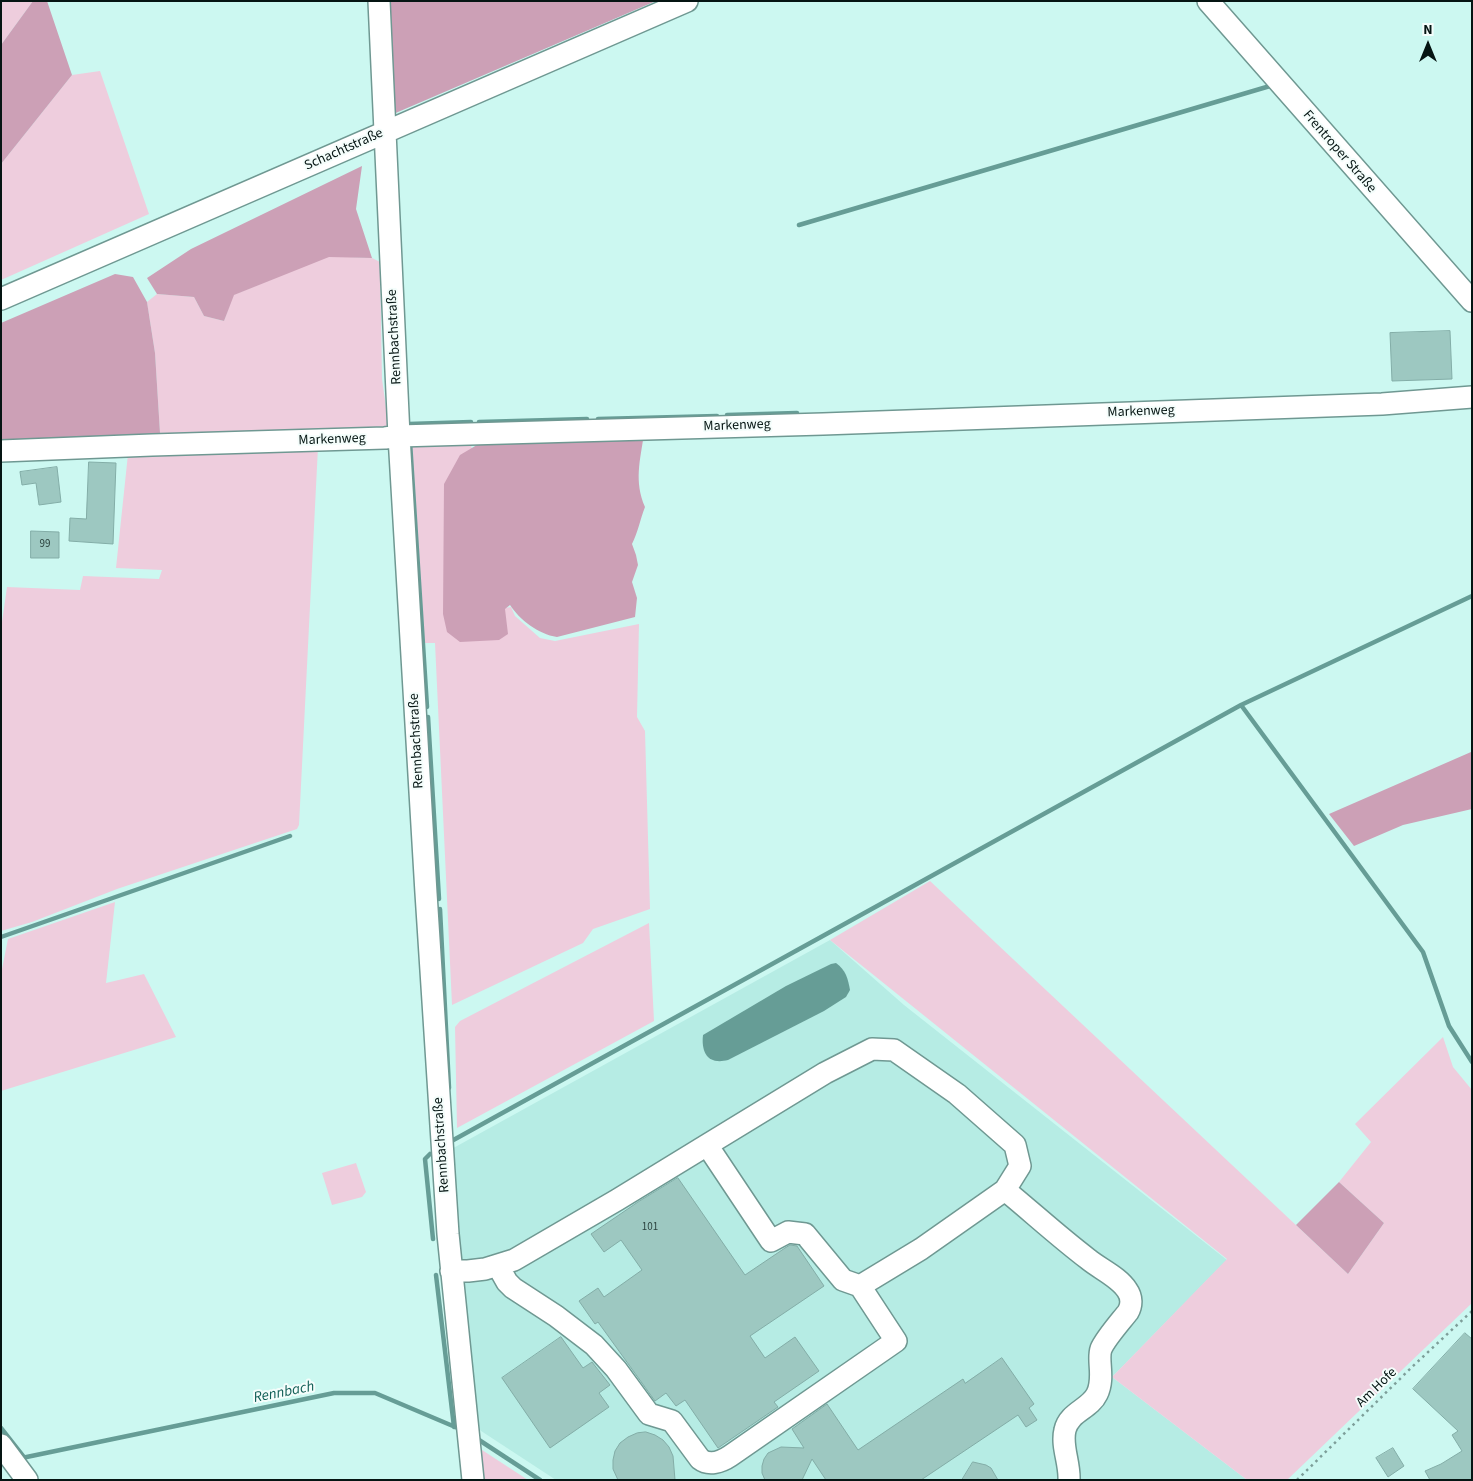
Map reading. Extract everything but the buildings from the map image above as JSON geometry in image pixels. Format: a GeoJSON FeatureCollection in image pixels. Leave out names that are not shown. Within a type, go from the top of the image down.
{"type":"FeatureCollection","features":[{"type":"Feature","properties":{"kind":"street","name":"Rennbachstraße"},"geometry":{"type":"LineString","coordinates":[[379,1],[399,436],[424,873],[451,1270],[473,1480]]}},
{"type":"Feature","properties":{"kind":"street","name":"Schachtstraße"},"geometry":{"type":"LineString","coordinates":[[1,299],[687,1]]}},
{"type":"Feature","properties":{"kind":"street","name":"Frentroper Straße"},"geometry":{"type":"LineString","coordinates":[[1208,1],[1472,301]]}},
{"type":"Feature","properties":{"kind":"street","name":"Markenweg"},"geometry":{"type":"LineString","coordinates":[[1,452],[399,436],[1332,405],[1472,397]]}},
{"type":"Feature","properties":{"kind":"street"},"geometry":{"type":"LineString","coordinates":[[451,1270],[468,1271],[498,1266],[514,1260],[825,1072],[872,1049],[894,1050],[957,1094],[1015,1145],[1020,1166],[1005,1190],[921,1249],[860,1286]]}},
{"type":"Feature","properties":{"kind":"street"},"geometry":{"type":"LineString","coordinates":[[498,1266],[507,1282],[513,1288],[594,1344],[616,1369],[650,1414],[672,1421],[700,1459],[711,1463],[724,1460],[896,1341],[860,1286],[843,1280],[805,1234],[788,1232],[772,1241],[707,1145]]}},
{"type":"Feature","properties":{"kind":"street"},"geometry":{"type":"LineString","coordinates":[[1005,1190],[1088,1260],[1123,1284],[1131,1298],[1128,1312],[1101,1349],[1102,1377],[1096,1396],[1076,1413],[1065,1428],[1064,1442],[1070,1480]]}},
{"type":"Feature","properties":{"kind":"street"},"geometry":{"type":"LineString","coordinates":[[1,1445],[27,1480]]}},
{"type":"Feature","properties":{"kind":"path","name":"Am Hofe"},"geometry":{"type":"LineString","coordinates":[[1297,1480],[1412,1366],[1472,1311]]}},
{"type":"Feature","properties":{"kind":"shaded area"},"geometry":{"type":"Polygon","coordinates":[[[1,1],[33,1],[1,45],[1,1]]]}},
{"type":"Feature","properties":{"kind":"shaded area"},"geometry":{"type":"Polygon","coordinates":[[[33,1],[47,1],[72,75],[1,164],[1,45],[33,1]]]}},
{"type":"Feature","properties":{"kind":"shaded area"},"geometry":{"type":"Polygon","coordinates":[[[385,1],[656,1],[391,115],[385,1]]]}},
{"type":"Feature","properties":{"kind":"shaded area"},"geometry":{"type":"Polygon","coordinates":[[[100,71],[149,214],[1,280],[1,164],[72,75],[100,71]]]}},
{"type":"Feature","properties":{"kind":"shaded area"},"geometry":{"type":"Polygon","coordinates":[[[362,166],[356,209],[372,258],[329,257],[234,295],[224,321],[204,316],[194,297],[157,294],[147,278],[191,249],[362,166]]]}},
{"type":"Feature","properties":{"kind":"shaded area"},"geometry":{"type":"Polygon","coordinates":[[[329,256],[372,258],[380,262],[382,379],[389,429],[164,438],[160,433],[155,353],[147,302],[157,294],[194,297],[204,316],[224,321],[233,295],[329,256]]]}},
{"type":"Feature","properties":{"kind":"shaded area"},"geometry":{"type":"Polygon","coordinates":[[[115,274],[133,277],[147,302],[155,353],[160,433],[147,441],[1,441],[1,323],[115,274]]]}},
{"type":"Feature","properties":{"kind":"shaded area"},"geometry":{"type":"Polygon","coordinates":[[[644,434],[639,480],[645,507],[632,544],[638,565],[632,582],[637,598],[635,617],[557,637],[543,633],[530,626],[510,605],[505,609],[508,634],[499,640],[460,642],[447,632],[443,614],[444,484],[460,455],[487,439],[644,434]]]}},
{"type":"Feature","properties":{"kind":"shaded area"},"geometry":{"type":"Polygon","coordinates":[[[469,437],[472,449],[460,456],[505,608],[511,607],[515,616],[540,638],[555,641],[639,624],[637,717],[645,731],[650,909],[593,929],[583,943],[452,1005],[435,643],[417,643],[408,441],[469,437]]]}},
{"type":"Feature","properties":{"kind":"shaded area"},"geometry":{"type":"Polygon","coordinates":[[[318,447],[299,825],[297,829],[117,889],[32,922],[1,931],[1,629],[7,587],[80,590],[83,576],[159,579],[162,570],[116,568],[128,454],[318,447]]]}},
{"type":"Feature","properties":{"kind":"shaded area"},"geometry":{"type":"Polygon","coordinates":[[[1471,752],[1472,809],[1403,825],[1354,846],[1329,814],[1471,752]]]}},
{"type":"Feature","properties":{"kind":"shaded area"},"geometry":{"type":"Polygon","coordinates":[[[930,881],[1348,1274],[1384,1223],[1339,1182],[1371,1142],[1355,1124],[1443,1037],[1453,1067],[1472,1090],[1472,1303],[1287,1480],[1247,1480],[1112,1377],[1227,1259],[830,940],[930,881]]]}},
{"type":"Feature","properties":{"kind":"shaded area"},"geometry":{"type":"Polygon","coordinates":[[[115,902],[106,983],[144,974],[176,1037],[1,1091],[1,974],[8,939],[115,902]]]}},
{"type":"Feature","properties":{"kind":"shaded area"},"geometry":{"type":"Polygon","coordinates":[[[649,923],[654,1021],[457,1128],[455,1027],[460,1021],[649,923]]]}},
{"type":"Feature","properties":{"kind":"shaded area"},"geometry":{"type":"Polygon","coordinates":[[[830,940],[904,1005],[1227,1260],[1112,1377],[1247,1480],[556,1480],[475,1427],[448,1151],[830,940]]]}},
{"type":"Feature","properties":{"kind":"shaded area"},"geometry":{"type":"Polygon","coordinates":[[[836,963],[847,978],[850,990],[846,997],[824,1011],[728,1060],[715,1061],[707,1056],[703,1047],[703,1035],[786,986],[836,963]]]}},
{"type":"Feature","properties":{"kind":"shaded area"},"geometry":{"type":"Polygon","coordinates":[[[356,1163],[366,1192],[362,1197],[332,1205],[322,1173],[356,1163]]]}},
{"type":"Feature","properties":{"kind":"shaded area"},"geometry":{"type":"Polygon","coordinates":[[[1339,1182],[1384,1223],[1348,1274],[1296,1225],[1339,1182]]]}},
{"type":"Feature","properties":{"kind":"shaded area"},"geometry":{"type":"Polygon","coordinates":[[[479,1448],[528,1480],[482,1480],[479,1448]]]}},
{"type":"Feature","properties":{"kind":"waterway"},"geometry":{"type":"LineString","coordinates":[[799,225],[1270,86]]}},
{"type":"Feature","properties":{"kind":"waterway"},"geometry":{"type":"LineString","coordinates":[[727,415],[797,413]]}},
{"type":"Feature","properties":{"kind":"waterway"},"geometry":{"type":"LineString","coordinates":[[598,419],[717,416]]}},
{"type":"Feature","properties":{"kind":"waterway"},"geometry":{"type":"LineString","coordinates":[[479,422],[587,419]]}},
{"type":"Feature","properties":{"kind":"waterway"},"geometry":{"type":"LineString","coordinates":[[409,427],[409,424],[471,422]]}},
{"type":"Feature","properties":{"kind":"waterway"},"geometry":{"type":"LineString","coordinates":[[410,442],[427,707]]}},
{"type":"Feature","properties":{"kind":"waterway"},"geometry":{"type":"LineString","coordinates":[[448,1143],[1241,705],[1472,596]]}},
{"type":"Feature","properties":{"kind":"waterway"},"geometry":{"type":"LineString","coordinates":[[1241,705],[1423,952],[1449,1026],[1472,1062]]}},
{"type":"Feature","properties":{"kind":"waterway"},"geometry":{"type":"LineString","coordinates":[[428,717],[439,899]]}},
{"type":"Feature","properties":{"kind":"waterway"},"geometry":{"type":"LineString","coordinates":[[1,937],[290,836]]}},
{"type":"Feature","properties":{"kind":"waterway"},"geometry":{"type":"LineString","coordinates":[[440,909],[449,1088]]}},
{"type":"Feature","properties":{"kind":"waterway"},"geometry":{"type":"LineString","coordinates":[[430,1154],[425,1159],[433,1239]]}},
{"type":"Feature","properties":{"kind":"waterway"},"geometry":{"type":"LineString","coordinates":[[436,1275],[454,1427]]}},
{"type":"Feature","properties":{"kind":"waterway","name":"Rennbach"},"geometry":{"type":"LineString","coordinates":[[17,1459],[334,1393],[375,1393],[460,1429]]}},
{"type":"Feature","properties":{"kind":"waterway"},"geometry":{"type":"LineString","coordinates":[[1,1428],[23,1456]]}},
{"type":"Feature","properties":{"kind":"waterway","name":"Rennbach"},"geometry":{"type":"LineString","coordinates":[[476,1438],[540,1480]]}}]}
